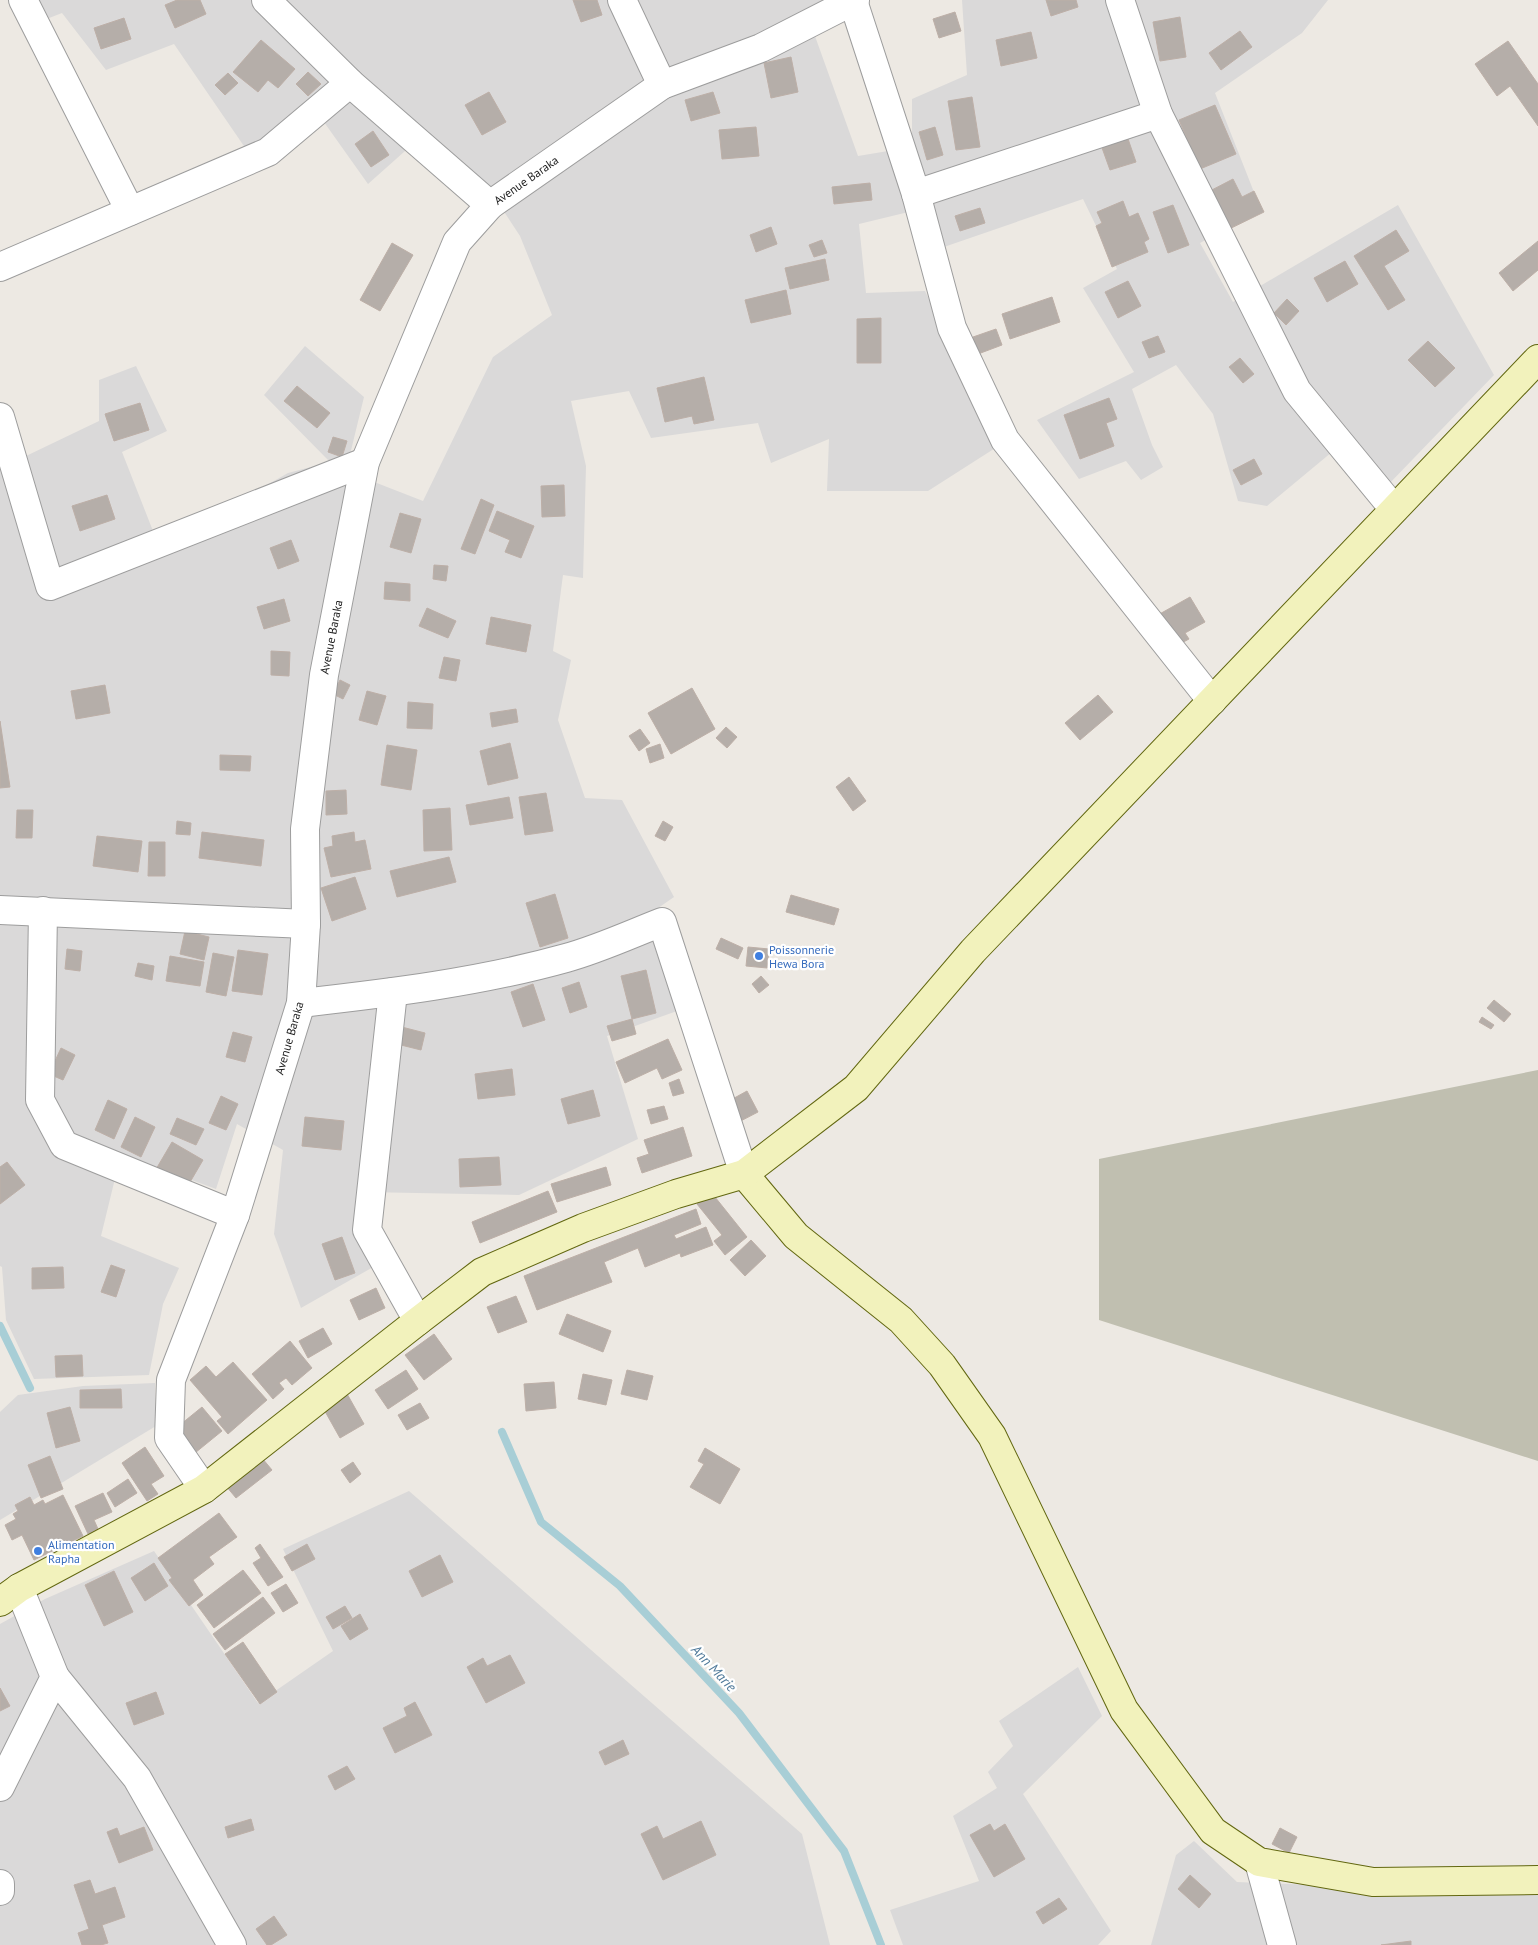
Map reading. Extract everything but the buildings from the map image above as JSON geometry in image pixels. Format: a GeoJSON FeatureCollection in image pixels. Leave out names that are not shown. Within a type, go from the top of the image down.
{"type":"FeatureCollection","features":[{"type":"Feature","properties":{"kind":"street"},"geometry":{"type":"LineString","coordinates":[[23,0],[130,211]]}},
{"type":"Feature","properties":{"kind":"street"},"geometry":{"type":"LineString","coordinates":[[266,0],[350,83],[490,205]]}},
{"type":"Feature","properties":{"kind":"street"},"geometry":{"type":"LineString","coordinates":[[622,0],[662,85]]}},
{"type":"Feature","properties":{"kind":"street"},"geometry":{"type":"LineString","coordinates":[[854,0],[916,194],[952,328],[1005,440],[1212,701]]}},
{"type":"Feature","properties":{"kind":"street","name":"Avenue Baraka"},"geometry":{"type":"LineString","coordinates":[[204,1489],[169,1438],[171,1380],[235,1215],[301,1003],[306,924],[305,829],[324,675],[364,462],[458,242],[490,205],[662,85],[761,48],[854,0]]}},
{"type":"Feature","properties":{"kind":"street"},"geometry":{"type":"LineString","coordinates":[[1120,0],[1158,114],[1297,391],[1394,509]]}},
{"type":"Feature","properties":{"kind":"street"},"geometry":{"type":"LineString","coordinates":[[0,266],[268,152],[350,83]]}},
{"type":"Feature","properties":{"kind":"street"},"geometry":{"type":"LineString","coordinates":[[916,194],[1158,114]]}},
{"type":"Feature","properties":{"kind":"street"},"geometry":{"type":"LineString","coordinates":[[232,1945],[137,1778],[55,1677],[10,1595],[204,1489],[482,1272],[583,1228],[676,1194],[744,1174],[856,1088],[973,951],[1538,359]]}},
{"type":"Feature","properties":{"kind":"street"},"geometry":{"type":"LineString","coordinates":[[0,418],[50,586],[364,462]]}},
{"type":"Feature","properties":{"kind":"street"},"geometry":{"type":"LineString","coordinates":[[0,910],[306,924]]}},
{"type":"Feature","properties":{"kind":"street"},"geometry":{"type":"LineString","coordinates":[[43,911],[40,1100],[64,1145],[235,1215]]}},
{"type":"Feature","properties":{"kind":"street"},"geometry":{"type":"LineString","coordinates":[[301,1003],[393,992],[496,976],[568,957],[662,922],[744,1174],[796,1236],[901,1320],[942,1366],[992,1436],[1124,1710],[1213,1831],[1259,1862],[1373,1882],[1538,1880]]}},
{"type":"Feature","properties":{"kind":"street"},"geometry":{"type":"LineString","coordinates":[[393,992],[367,1230],[418,1321]]}},
{"type":"Feature","properties":{"kind":"street"},"geometry":{"type":"LineString","coordinates":[[0,1787],[55,1677]]}},
{"type":"Feature","properties":{"kind":"street"},"geometry":{"type":"LineString","coordinates":[[1259,1862],[1282,1945]]}},
{"type":"Feature","properties":{"kind":"street"},"geometry":{"type":"LineString","coordinates":[[0,1884],[0,1892]]}},
{"type":"Feature","properties":{"kind":"shaded area"},"geometry":{"type":"Polygon","coordinates":[[[32,0],[832,0],[806,11],[858,156],[912,147],[912,99],[967,75],[962,0],[1328,0],[1302,33],[1215,93],[1261,210],[1200,243],[1233,302],[1398,205],[1494,375],[1387,486],[1344,442],[1267,506],[1238,501],[1213,414],[1176,365],[1132,389],[1152,445],[1163,467],[1141,480],[1126,461],[1079,479],[1037,420],[1134,372],[1083,288],[1117,269],[1083,199],[941,248],[925,208],[859,224],[866,293],[925,291],[1000,445],[928,491],[827,491],[829,439],[771,463],[758,423],[651,438],[629,391],[571,401],[586,466],[583,578],[563,575],[553,651],[571,660],[558,720],[585,798],[622,800],[674,897],[648,915],[677,1011],[607,1036],[638,1139],[519,1195],[364,1192],[382,1262],[301,1308],[274,1234],[283,1150],[237,1124],[216,1189],[121,1154],[101,1236],[179,1268],[163,1304],[149,1375],[34,1379],[6,1320],[2,1267],[0,1266],[0,466],[1,468],[99,421],[99,380],[136,366],[167,431],[122,452],[153,531],[209,518],[288,473],[330,462],[264,395],[305,346],[364,397],[346,471],[423,501],[493,357],[552,315],[520,236],[483,180],[423,135],[368,184],[309,101],[248,152],[174,44],[106,70],[62,13],[44,20],[32,0]]]}},
{"type":"Feature","properties":{"kind":"shaded area"},"geometry":{"type":"Polygon","coordinates":[[[1538,1070],[1538,1461],[1099,1320],[1099,1159],[1538,1070]]]}},
{"type":"Feature","properties":{"kind":"shaded area"},"geometry":{"type":"Polygon","coordinates":[[[155,1383],[156,1426],[0,1520],[0,1412],[18,1395],[83,1386],[155,1383]]]}},
{"type":"Feature","properties":{"kind":"shaded area"},"geometry":{"type":"Polygon","coordinates":[[[409,1491],[802,1834],[830,1945],[0,1945],[0,1624],[45,1599],[154,1551],[258,1703],[333,1651],[283,1549],[409,1491]]]}},
{"type":"Feature","properties":{"kind":"shaded area"},"geometry":{"type":"Polygon","coordinates":[[[1078,1667],[1102,1716],[1023,1794],[1111,1931],[1098,1945],[903,1945],[890,1910],[979,1881],[953,1816],[997,1788],[988,1772],[1013,1746],[999,1721],[1078,1667]]]}},
{"type":"Feature","properties":{"kind":"shaded area"},"geometry":{"type":"Polygon","coordinates":[[[1194,1841],[1237,1882],[1538,1894],[1538,1945],[1151,1945],[1176,1855],[1194,1841]]]}},
{"type":"Feature","properties":{"kind":"waterway"},"geometry":{"type":"LineString","coordinates":[[0,1326],[30,1388]]}},
{"type":"Feature","properties":{"kind":"waterway","name":"Ann Marie"},"geometry":{"type":"LineString","coordinates":[[502,1432],[541,1522],[620,1586],[739,1713],[844,1851],[881,1945]]}},
{"type":"Feature","properties":{"kind":"place","name":"Poissonnerie Hewa Bora"},"geometry":{"type":"Point","coordinates":[759,956]}},
{"type":"Feature","properties":{"kind":"place","name":"Alimentation Rapha"},"geometry":{"type":"Point","coordinates":[38,1551]}}]}
